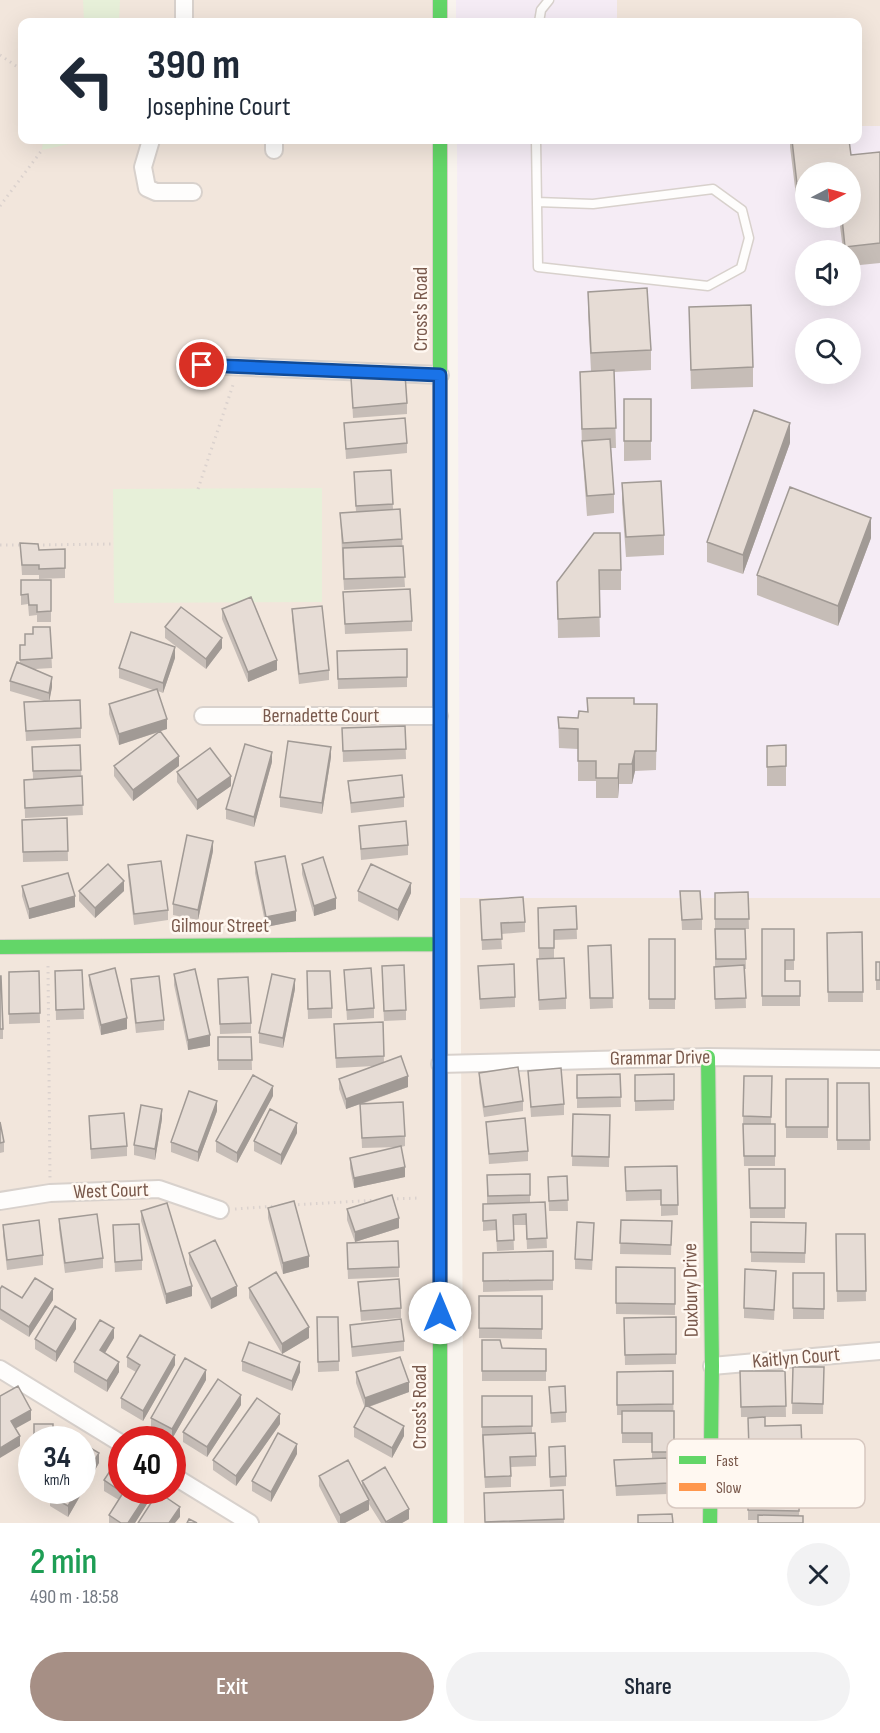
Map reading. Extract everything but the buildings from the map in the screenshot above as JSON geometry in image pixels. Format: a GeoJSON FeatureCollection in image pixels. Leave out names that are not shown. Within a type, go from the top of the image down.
{"type":"FeatureCollection","features":[{"type":"Feature","properties":{"kind":"street"},"geometry":{"type":"LineString","coordinates":[[184,0],[184,18]]}},
{"type":"Feature","properties":{"kind":"street"},"geometry":{"type":"LineString","coordinates":[[440,0],[440,18]]}},
{"type":"Feature","properties":{"kind":"street"},"geometry":{"type":"LineString","coordinates":[[151,144],[143,167],[147,188],[156,192],[193,192]]}},
{"type":"Feature","properties":{"kind":"street","name":"Cross's Road"},"geometry":{"type":"LineString","coordinates":[[440,144],[440,1523]]}},
{"type":"Feature","properties":{"kind":"street"},"geometry":{"type":"LineString","coordinates":[[202,365],[440,375]]}},
{"type":"Feature","properties":{"kind":"street","name":"Bernadette Court"},"geometry":{"type":"LineString","coordinates":[[203,716],[439,716]]}},
{"type":"Feature","properties":{"kind":"street","name":"Gilmour Street"},"geometry":{"type":"LineString","coordinates":[[0,947],[440,944]]}},
{"type":"Feature","properties":{"kind":"street","name":"Grammar Drive"},"geometry":{"type":"LineString","coordinates":[[440,1064],[708,1057],[880,1059]]}},
{"type":"Feature","properties":{"kind":"street","name":"Duxbury Drive"},"geometry":{"type":"LineString","coordinates":[[708,1057],[711,1439]]}},
{"type":"Feature","properties":{"kind":"street","name":"West Court"},"geometry":{"type":"LineString","coordinates":[[0,1201],[50,1193],[159,1189],[220,1210]]}},
{"type":"Feature","properties":{"kind":"street","name":"Kaitlyn Court"},"geometry":{"type":"LineString","coordinates":[[712,1366],[880,1351]]}},
{"type":"Feature","properties":{"kind":"street"},"geometry":{"type":"LineString","coordinates":[[0,1369],[108,1435]]}},
{"type":"Feature","properties":{"kind":"street"},"geometry":{"type":"LineString","coordinates":[[186,1484],[250,1523]]}},
{"type":"Feature","properties":{"kind":"street","name":"Duxbury Drive"},"geometry":{"type":"LineString","coordinates":[[710,1508],[710,1523]]}},
{"type":"Feature","properties":{"kind":"lane"},"geometry":{"type":"LineString","coordinates":[[540,18],[541,10],[549,0]]}},
{"type":"Feature","properties":{"kind":"lane"},"geometry":{"type":"LineString","coordinates":[[536,144],[538,267],[708,286],[741,268],[749,238],[742,210],[713,189],[593,204],[537,202]]}},
{"type":"Feature","properties":{"kind":"path"},"geometry":{"type":"LineString","coordinates":[[0,55],[18,67]]}},
{"type":"Feature","properties":{"kind":"path"},"geometry":{"type":"LineString","coordinates":[[0,206],[42,150]]}},
{"type":"Feature","properties":{"kind":"path"},"geometry":{"type":"LineString","coordinates":[[198,489],[240,367]]}},
{"type":"Feature","properties":{"kind":"path"},"geometry":{"type":"LineString","coordinates":[[34,545],[113,544]]}},
{"type":"Feature","properties":{"kind":"path"},"geometry":{"type":"LineString","coordinates":[[0,545],[23,545]]}},
{"type":"Feature","properties":{"kind":"path"},"geometry":{"type":"LineString","coordinates":[[48,946],[50,1193]]}},
{"type":"Feature","properties":{"kind":"path"},"geometry":{"type":"LineString","coordinates":[[289,1206],[440,1196]]}},
{"type":"Feature","properties":{"kind":"path"},"geometry":{"type":"LineString","coordinates":[[220,1210],[278,1206]]}},
{"type":"Feature","properties":{"kind":"shaded area"},"geometry":{"type":"Polygon","coordinates":[[[0,0],[439,0],[439,18],[18,18],[18,144],[439,144],[440,1523],[0,1523],[0,0]]]}},
{"type":"Feature","properties":{"kind":"shaded area"},"geometry":{"type":"Polygon","coordinates":[[[456,0],[617,0],[617,18],[456,18],[456,0]]]}},
{"type":"Feature","properties":{"kind":"shaded area"},"geometry":{"type":"Polygon","coordinates":[[[617,0],[880,0],[880,126],[862,126],[862,18],[617,18],[617,0]]]}},
{"type":"Feature","properties":{"kind":"shaded area"},"geometry":{"type":"Polygon","coordinates":[[[862,126],[880,126],[880,898],[460,898],[457,144],[862,144],[862,126]]]}},
{"type":"Feature","properties":{"kind":"shaded area"},"geometry":{"type":"Polygon","coordinates":[[[460,898],[880,898],[880,1523],[464,1523],[460,898]]]}},
{"type":"Feature","properties":{"kind":"green space"},"geometry":{"type":"Polygon","coordinates":[[[83,0],[120,0],[119,18],[84,18],[83,0]]]}},
{"type":"Feature","properties":{"kind":"green space"},"geometry":{"type":"Polygon","coordinates":[[[43,144],[69,144],[42,150],[43,144]]]}},
{"type":"Feature","properties":{"kind":"green space"},"geometry":{"type":"Polygon","coordinates":[[[322,488],[322,602],[114,603],[113,489],[322,488]]]}},
{"type":"Feature","properties":{"kind":"traffic: fast"},"geometry":{"type":"LineString","coordinates":[[440,0],[440,18]]}},
{"type":"Feature","properties":{"kind":"traffic: fast"},"geometry":{"type":"LineString","coordinates":[[440,144],[440,403]]}},
{"type":"Feature","properties":{"kind":"traffic: fast"},"geometry":{"type":"LineString","coordinates":[[440,760],[440,1523]]}},
{"type":"Feature","properties":{"kind":"traffic: fast"},"geometry":{"type":"LineString","coordinates":[[0,947],[440,944]]}},
{"type":"Feature","properties":{"kind":"traffic: fast"},"geometry":{"type":"LineString","coordinates":[[708,1057],[711,1439]]}},
{"type":"Feature","properties":{"kind":"traffic: fast"},"geometry":{"type":"LineString","coordinates":[[710,1508],[710,1523]]}},
{"type":"Feature","properties":{"kind":"traffic: slow"},"geometry":{"type":"LineString","coordinates":[[440,403],[440,760]]}},
{"type":"Feature","properties":{"kind":"route"},"geometry":{"type":"LineString","coordinates":[[202,365],[440,375],[440,1313]]}}]}
